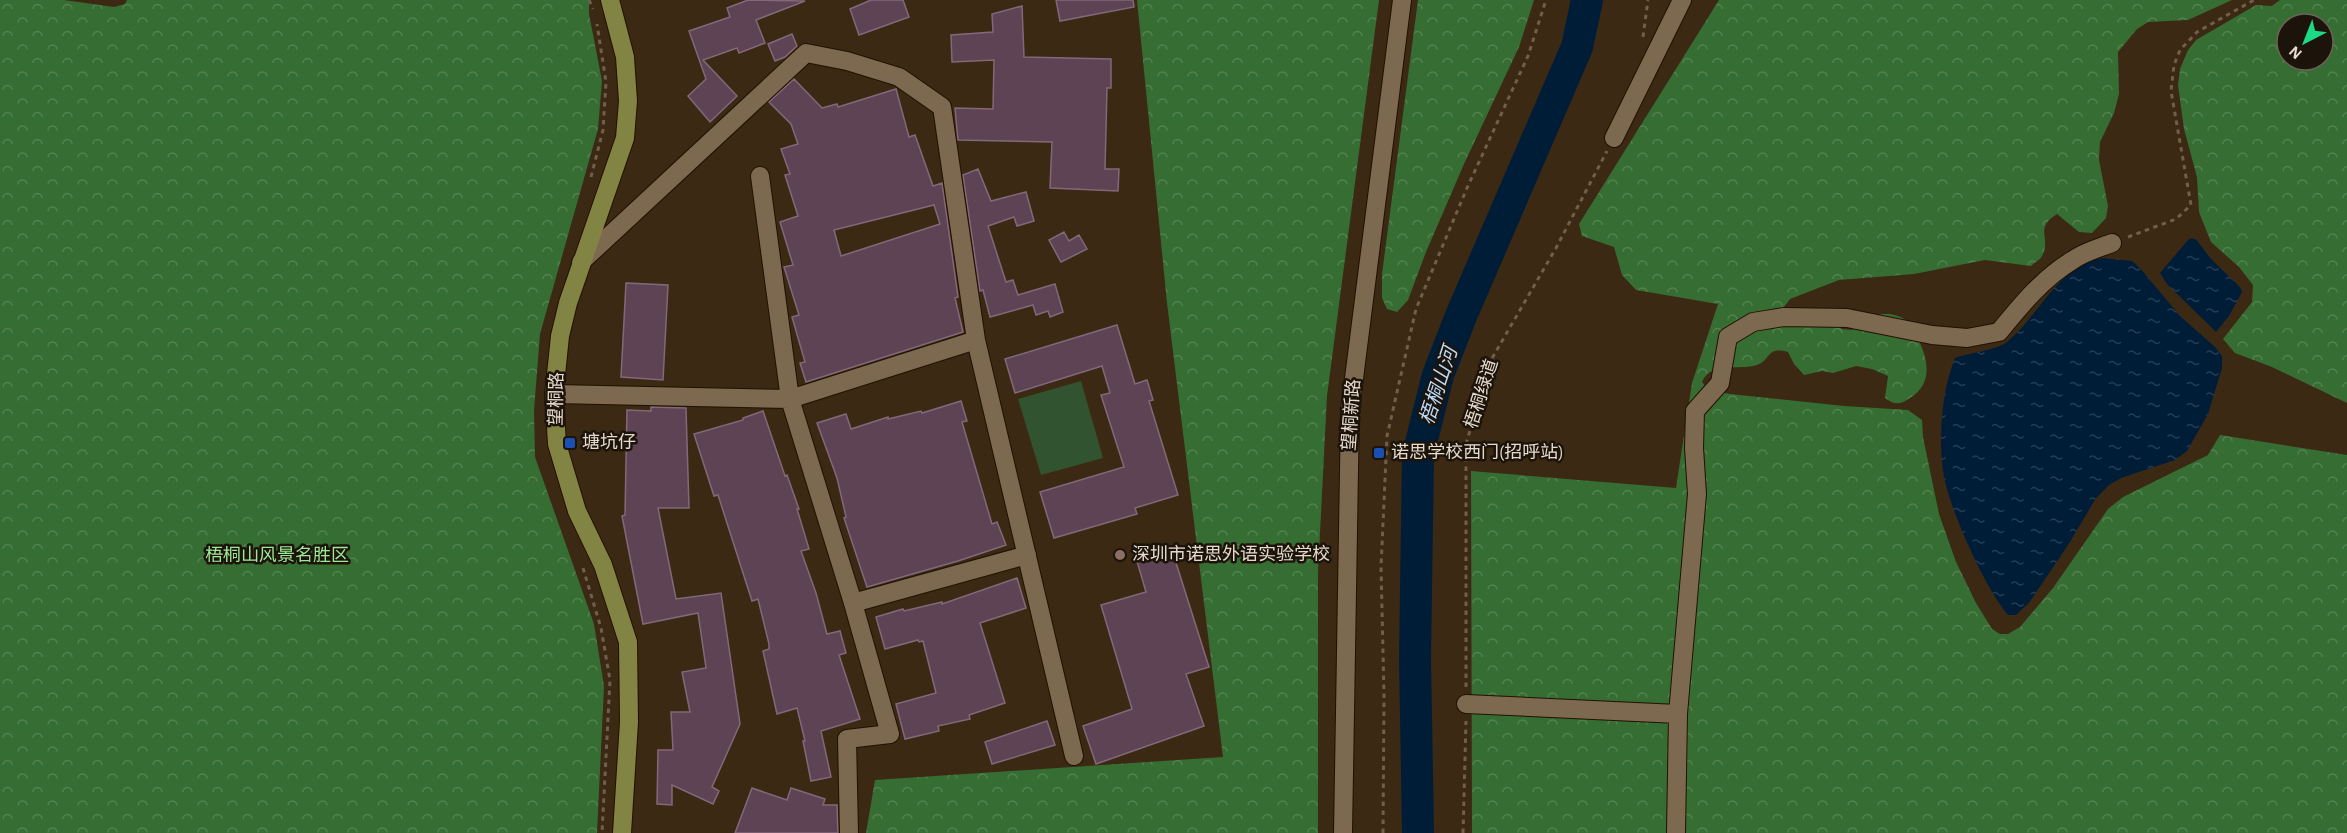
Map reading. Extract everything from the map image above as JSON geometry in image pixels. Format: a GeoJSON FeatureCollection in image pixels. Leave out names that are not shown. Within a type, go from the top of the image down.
{"type":"FeatureCollection","features":[{"type":"Feature","properties":{"kind":"main road","name":"望桐路"},"geometry":{"type":"LineString","coordinates":[[610,0],[625,57],[628,101],[625,138],[581,262],[560,336],[554,394],[557,444],[560,455],[577,511],[603,565],[628,642],[629,722],[622,833]]}},
{"type":"Feature","properties":{"kind":"street","name":"望桐新路"},"geometry":{"type":"LineString","coordinates":[[1343,833],[1350,410],[1402,0]]}},
{"type":"Feature","properties":{"kind":"street"},"geometry":{"type":"LineString","coordinates":[[1614,138],[1682,0]]}},
{"type":"Feature","properties":{"kind":"street"},"geometry":{"type":"LineString","coordinates":[[581,262],[806,53],[847,61],[898,76],[942,107],[976,340],[1074,756]]}},
{"type":"Feature","properties":{"kind":"street"},"geometry":{"type":"LineString","coordinates":[[760,176],[790,399],[853,603],[890,734],[847,739],[849,833]]}},
{"type":"Feature","properties":{"kind":"street"},"geometry":{"type":"LineString","coordinates":[[1676,833],[1678,714],[1697,494],[1694,448],[1695,411],[1720,383],[1728,337],[1753,322],[1784,317],[1846,318],[1932,335],[1967,338],[1999,332],[2024,302],[2056,272],[2075,258],[2112,243]]}},
{"type":"Feature","properties":{"kind":"street"},"geometry":{"type":"LineString","coordinates":[[554,394],[790,399],[976,340]]}},
{"type":"Feature","properties":{"kind":"street"},"geometry":{"type":"LineString","coordinates":[[853,603],[1026,555]]}},
{"type":"Feature","properties":{"kind":"street"},"geometry":{"type":"LineString","coordinates":[[1466,705],[1678,714]]}},
{"type":"Feature","properties":{"kind":"path"},"geometry":{"type":"LineString","coordinates":[[589,0],[595,16],[606,82],[603,130],[590,181]]}},
{"type":"Feature","properties":{"kind":"path"},"geometry":{"type":"LineString","coordinates":[[1383,833],[1384,695],[1381,567],[1387,436],[1416,309],[1467,188],[1528,56],[1546,0]]}},
{"type":"Feature","properties":{"kind":"path"},"geometry":{"type":"LineString","coordinates":[[2112,243],[2176,219],[2191,205],[2171,91],[2175,65],[2180,50],[2197,32],[2254,0]]}},
{"type":"Feature","properties":{"kind":"path","name":"梧桐绿道"},"geometry":{"type":"LineString","coordinates":[[1463,833],[1466,705],[1466,444],[1491,360],[1556,248],[1614,138]]}},
{"type":"Feature","properties":{"kind":"path"},"geometry":{"type":"LineString","coordinates":[[579,559],[601,628],[609,680],[602,833]]}},
{"type":"Feature","properties":{"kind":"green space","name":"梧桐山风景名胜区"},"geometry":{"type":"Polygon","coordinates":[[[0,0],[64,0],[114,7],[125,4],[127,0],[589,0],[589,14],[602,81],[598,129],[540,334],[534,410],[535,457],[594,624],[604,686],[597,833],[0,833],[0,0]]]}},
{"type":"Feature","properties":{"kind":"green space"},"geometry":{"type":"Polygon","coordinates":[[[1137,0],[1379,0],[1327,396],[1318,572],[1318,833],[866,833],[875,780],[1223,757],[1167,303],[1137,0]]]}},
{"type":"Feature","properties":{"kind":"green space"},"geometry":{"type":"Polygon","coordinates":[[[1418,0],[1534,0],[1519,47],[1464,164],[1408,300],[1397,312],[1387,309],[1382,298],[1382,274],[1418,0]]]}},
{"type":"Feature","properties":{"kind":"green space"},"geometry":{"type":"Polygon","coordinates":[[[1719,0],[2232,0],[2188,20],[2148,22],[2137,29],[2118,52],[2119,94],[2114,113],[2100,142],[2099,160],[2108,206],[2106,218],[2092,233],[2079,232],[2057,214],[2050,219],[2044,229],[2045,250],[2042,256],[2031,266],[1985,260],[1914,274],[1839,280],[1790,299],[1780,312],[1831,321],[1842,329],[1852,330],[1870,317],[1878,315],[1893,315],[1907,321],[1921,345],[1927,370],[1923,385],[1910,398],[1897,403],[1885,398],[1888,376],[1872,369],[1856,366],[1833,373],[1822,371],[1804,375],[1794,364],[1788,352],[1781,351],[1772,352],[1757,365],[1712,371],[1702,382],[1711,390],[1730,394],[1908,410],[1922,420],[1923,437],[1939,514],[1956,562],[1976,603],[1992,629],[2000,634],[2008,634],[2020,627],[2053,588],[2108,509],[2123,497],[2208,455],[2220,435],[2347,455],[2347,833],[1472,833],[1471,471],[1676,488],[1692,383],[1718,304],[1636,290],[1622,275],[1614,247],[1582,236],[1579,224],[1719,0]]]}},
{"type":"Feature","properties":{"kind":"green space"},"geometry":{"type":"Polygon","coordinates":[[[2280,0],[2347,0],[2347,403],[2272,367],[2235,353],[2223,339],[2252,302],[2253,285],[2239,267],[2211,242],[2199,212],[2197,177],[2184,129],[2178,85],[2180,69],[2188,50],[2196,40],[2256,5],[2272,6],[2280,0]]]}},
{"type":"Feature","properties":{"kind":"green space"},"geometry":{"type":"Polygon","coordinates":[[[1081,381],[1103,458],[1041,475],[1018,399],[1081,381]]]}},
{"type":"Feature","properties":{"kind":"water"},"geometry":{"type":"Polygon","coordinates":[[[2195,238],[2242,292],[2229,316],[2216,332],[2167,284],[2160,273],[2189,239],[2195,238]]]}},
{"type":"Feature","properties":{"kind":"water"},"geometry":{"type":"Polygon","coordinates":[[[2103,258],[2132,261],[2140,268],[2180,316],[2215,347],[2222,356],[2222,368],[2208,414],[2187,451],[2175,460],[2121,478],[2109,485],[2096,498],[2029,603],[2016,615],[2008,615],[1979,569],[1954,510],[1944,477],[1941,432],[1950,371],[1955,358],[2007,342],[2061,281],[2087,263],[2103,258]]]}},
{"type":"Feature","properties":{"kind":"building"},"geometry":{"type":"Polygon","coordinates":[[[748,0],[805,1],[756,20],[765,43],[739,53],[737,48],[703,60],[737,96],[710,122],[688,96],[706,79],[689,31],[730,17],[727,8],[748,0]]]}},
{"type":"Feature","properties":{"kind":"building"},"geometry":{"type":"Polygon","coordinates":[[[871,0],[903,0],[909,17],[859,35],[850,9],[871,0]]]}},
{"type":"Feature","properties":{"kind":"building"},"geometry":{"type":"Polygon","coordinates":[[[1056,0],[1133,0],[1134,7],[1060,21],[1056,0]]]}},
{"type":"Feature","properties":{"kind":"building"},"geometry":{"type":"Polygon","coordinates":[[[1022,6],[1024,57],[1111,59],[1111,88],[1107,88],[1105,169],[1119,169],[1118,191],[1050,188],[1052,142],[958,140],[955,108],[993,109],[994,60],[952,62],[951,35],[993,32],[992,14],[1022,6]]]}},
{"type":"Feature","properties":{"kind":"building"},"geometry":{"type":"Polygon","coordinates":[[[792,34],[797,46],[785,57],[775,61],[768,44],[792,34]]]}},
{"type":"Feature","properties":{"kind":"building"},"geometry":{"type":"Polygon","coordinates":[[[794,79],[822,108],[837,104],[838,107],[896,89],[909,137],[915,135],[933,186],[942,183],[958,297],[955,298],[963,332],[806,382],[800,363],[805,362],[792,317],[799,315],[784,267],[793,265],[780,222],[798,216],[785,175],[790,174],[781,149],[798,144],[791,124],[769,102],[794,79]],[[934,205],[834,230],[841,256],[940,224],[934,205]]]}},
{"type":"Feature","properties":{"kind":"building"},"geometry":{"type":"Polygon","coordinates":[[[978,169],[991,201],[1026,192],[1034,221],[1017,226],[1014,217],[988,226],[1006,282],[1013,280],[1018,295],[1055,284],[1063,312],[1050,317],[1048,311],[1036,315],[1033,305],[990,317],[983,290],[980,291],[963,175],[978,169]]]}},
{"type":"Feature","properties":{"kind":"building"},"geometry":{"type":"Polygon","coordinates":[[[1064,232],[1069,241],[1079,235],[1087,249],[1061,262],[1049,240],[1064,232]]]}},
{"type":"Feature","properties":{"kind":"building"},"geometry":{"type":"Polygon","coordinates":[[[626,283],[668,285],[663,380],[621,377],[626,283]]]}},
{"type":"Feature","properties":{"kind":"building"},"geometry":{"type":"Polygon","coordinates":[[[1117,325],[1135,384],[1147,380],[1153,400],[1149,401],[1178,495],[1135,508],[1137,514],[1054,538],[1040,492],[1124,467],[1101,395],[1110,393],[1102,366],[1015,393],[1005,359],[1117,325]]]}},
{"type":"Feature","properties":{"kind":"building"},"geometry":{"type":"Polygon","coordinates":[[[961,401],[967,421],[962,422],[992,524],[997,522],[1006,545],[867,587],[844,518],[846,517],[837,478],[817,423],[846,414],[851,429],[888,417],[888,419],[921,411],[922,413],[961,401]]]}},
{"type":"Feature","properties":{"kind":"building"},"geometry":{"type":"Polygon","coordinates":[[[651,407],[686,408],[689,508],[658,508],[676,599],[721,593],[740,724],[712,787],[719,791],[713,804],[672,785],[672,805],[657,804],[658,750],[673,750],[671,712],[690,712],[682,672],[706,668],[698,613],[643,624],[622,516],[625,515],[627,410],[651,411],[651,407]]]}},
{"type":"Feature","properties":{"kind":"building"},"geometry":{"type":"Polygon","coordinates":[[[763,411],[799,509],[797,509],[809,549],[801,551],[827,634],[840,631],[846,653],[839,655],[860,719],[821,731],[831,777],[811,781],[797,708],[777,714],[763,651],[769,649],[769,644],[758,599],[752,601],[718,495],[714,496],[694,434],[743,420],[743,418],[763,411]]]}},
{"type":"Feature","properties":{"kind":"building"},"geometry":{"type":"Polygon","coordinates":[[[1171,547],[1209,667],[1186,674],[1204,726],[1096,764],[1083,726],[1132,709],[1101,605],[1146,592],[1136,558],[1171,547]]]}},
{"type":"Feature","properties":{"kind":"building"},"geometry":{"type":"Polygon","coordinates":[[[1017,578],[1026,608],[980,623],[1005,703],[969,715],[970,719],[938,726],[939,731],[905,739],[896,704],[936,693],[923,641],[918,640],[885,649],[876,617],[903,609],[904,611],[942,602],[942,604],[1017,578]]]}},
{"type":"Feature","properties":{"kind":"building"},"geometry":{"type":"Polygon","coordinates":[[[1047,721],[1055,745],[992,764],[985,742],[1047,721]]]}},
{"type":"Feature","properties":{"kind":"building"},"geometry":{"type":"Polygon","coordinates":[[[752,788],[787,800],[791,788],[825,799],[823,805],[837,805],[838,833],[735,833],[752,788]]]}},
{"type":"Feature","properties":{"kind":"waterway","name":"梧桐山河"},"geometry":{"type":"LineString","coordinates":[[1418,833],[1415,658],[1418,455],[1438,375],[1461,316],[1577,47],[1587,0]]}},
{"type":"Feature","properties":{"kind":"place","name":"塘坑仔"},"geometry":{"type":"Point","coordinates":[570,443]}},
{"type":"Feature","properties":{"kind":"place","name":"诺思学校西门(招呼站)"},"geometry":{"type":"Point","coordinates":[1379,453]}},
{"type":"Feature","properties":{"kind":"place","name":"深圳市诺思外语实验学校"},"geometry":{"type":"Point","coordinates":[1120,555]}}]}
